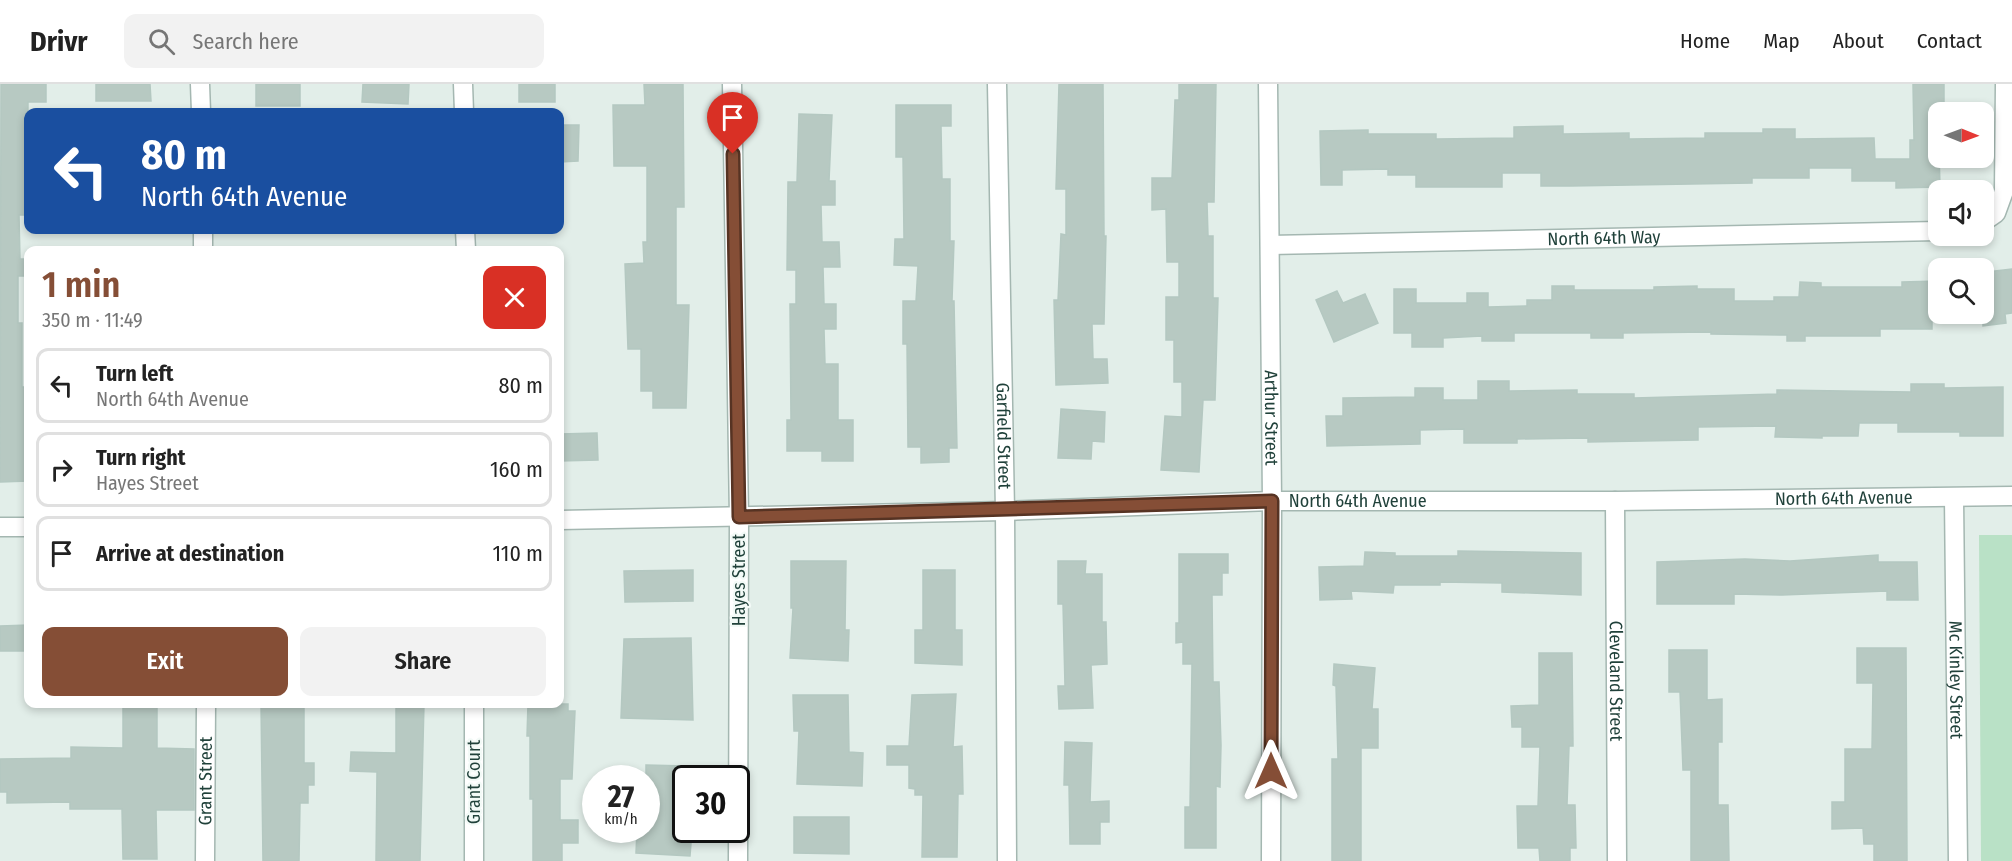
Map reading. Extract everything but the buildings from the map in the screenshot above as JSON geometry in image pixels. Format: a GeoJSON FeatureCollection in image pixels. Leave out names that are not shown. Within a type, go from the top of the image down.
{"type":"FeatureCollection","features":[{"type":"Feature","properties":{"kind":"street"},"geometry":{"type":"LineString","coordinates":[[200,84],[201,108]]}},
{"type":"Feature","properties":{"kind":"street"},"geometry":{"type":"LineString","coordinates":[[463,84],[464,108]]}},
{"type":"Feature","properties":{"kind":"street","name":"Hayes Street"},"geometry":{"type":"LineString","coordinates":[[732,84],[739,517],[738,861]]}},
{"type":"Feature","properties":{"kind":"street","name":"Garfield Street"},"geometry":{"type":"LineString","coordinates":[[997,84],[1005,511],[1007,861]]}},
{"type":"Feature","properties":{"kind":"street","name":"Arthur Street"},"geometry":{"type":"LineString","coordinates":[[1268,84],[1272,501],[1270,861]]}},
{"type":"Feature","properties":{"kind":"street"},"geometry":{"type":"LineString","coordinates":[[1994,210],[2004,190],[2005,84]]}},
{"type":"Feature","properties":{"kind":"street","name":"North 64th Way"},"geometry":{"type":"LineString","coordinates":[[1270,245],[1928,231]]}},
{"type":"Feature","properties":{"kind":"street","name":"North 64th Avenue"},"geometry":{"type":"LineString","coordinates":[[564,520],[1005,511],[1272,501],[1615,501],[2012,496]]}},
{"type":"Feature","properties":{"kind":"street","name":"Mc Kinley Street"},"geometry":{"type":"LineString","coordinates":[[1954,498],[1958,861]]}},
{"type":"Feature","properties":{"kind":"street","name":"Cleveland Street"},"geometry":{"type":"LineString","coordinates":[[1615,501],[1617,861]]}},
{"type":"Feature","properties":{"kind":"street"},"geometry":{"type":"LineString","coordinates":[[0,527],[24,526]]}},
{"type":"Feature","properties":{"kind":"street","name":"Grant Street"},"geometry":{"type":"LineString","coordinates":[[205,861],[206,708]]}},
{"type":"Feature","properties":{"kind":"street","name":"Grant Court"},"geometry":{"type":"LineString","coordinates":[[474,708],[474,861]]}},
{"type":"Feature","properties":{"kind":"green space"},"geometry":{"type":"Polygon","coordinates":[[[1979,535],[2012,535],[2012,861],[1981,861],[1979,535]]]}},
{"type":"Feature","properties":{"kind":"route"},"geometry":{"type":"LineString","coordinates":[[733,154],[739,517],[1005,511],[1272,501],[1271,771]]}}]}
